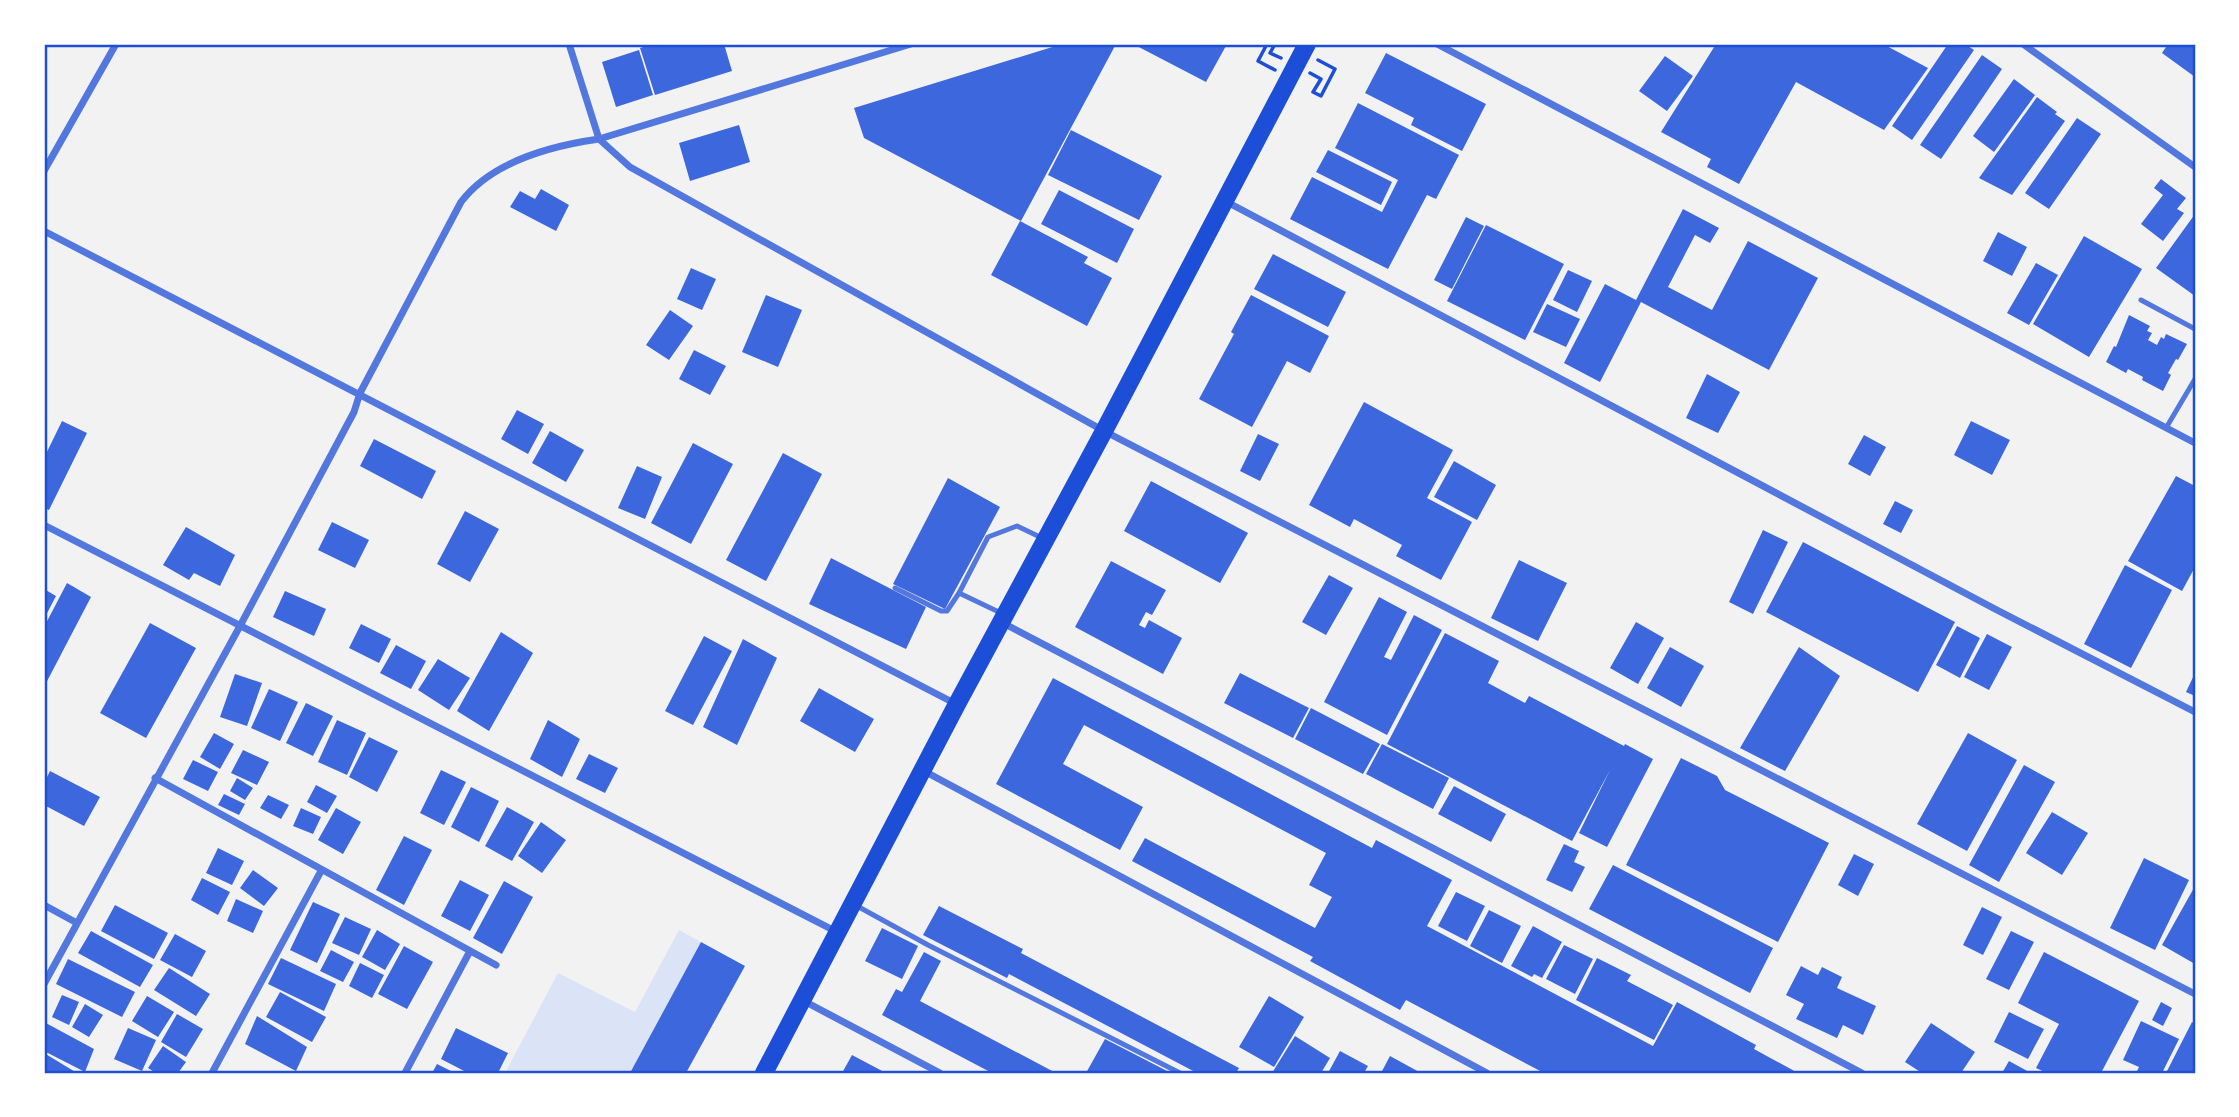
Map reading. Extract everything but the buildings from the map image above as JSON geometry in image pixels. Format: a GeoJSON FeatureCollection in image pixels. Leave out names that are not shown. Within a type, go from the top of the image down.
{"type":"FeatureCollection","features":[{"type":"Feature","properties":{"kind":"main road"},"geometry":{"type":"LineString","coordinates":[[764,1073],[1307,44]]}},
{"type":"Feature","properties":{"kind":"street"},"geometry":{"type":"LineString","coordinates":[[44,171],[116,44]]}},
{"type":"Feature","properties":{"kind":"street"},"geometry":{"type":"LineString","coordinates":[[569,44],[599,139],[630,167],[1104,431],[2195,994]]}},
{"type":"Feature","properties":{"kind":"street"},"geometry":{"type":"LineString","coordinates":[[44,984],[240,626],[354,412],[360,393],[469,191],[490,173],[556,148],[599,139],[911,44]]}},
{"type":"Feature","properties":{"kind":"street"},"geometry":{"type":"LineString","coordinates":[[1437,44],[2195,443]]}},
{"type":"Feature","properties":{"kind":"street"},"geometry":{"type":"LineString","coordinates":[[2023,44],[2195,167]]}},
{"type":"Feature","properties":{"kind":"street"},"geometry":{"type":"LineString","coordinates":[[1224,200],[1995,609],[2195,712]]}},
{"type":"Feature","properties":{"kind":"street"},"geometry":{"type":"LineString","coordinates":[[44,231],[957,704]]}},
{"type":"Feature","properties":{"kind":"street"},"geometry":{"type":"LineString","coordinates":[[44,525],[838,932]]}},
{"type":"Feature","properties":{"kind":"street"},"geometry":{"type":"LineString","coordinates":[[1003,618],[1862,1073]]}},
{"type":"Feature","properties":{"kind":"street"},"geometry":{"type":"LineString","coordinates":[[923,770],[1488,1073]]}},
{"type":"Feature","properties":{"kind":"street"},"geometry":{"type":"LineString","coordinates":[[155,779],[496,965]]}},
{"type":"Feature","properties":{"kind":"street"},"geometry":{"type":"LineString","coordinates":[[212,1073],[321,871]]}},
{"type":"Feature","properties":{"kind":"street"},"geometry":{"type":"LineString","coordinates":[[44,905],[77,923]]}},
{"type":"Feature","properties":{"kind":"street"},"geometry":{"type":"LineString","coordinates":[[405,1073],[470,951]]}},
{"type":"Feature","properties":{"kind":"street"},"geometry":{"type":"LineString","coordinates":[[802,1000],[940,1073]]}},
{"type":"Feature","properties":{"kind":"lane"},"geometry":{"type":"LineString","coordinates":[[2141,300],[2195,329]]}},
{"type":"Feature","properties":{"kind":"lane"},"geometry":{"type":"LineString","coordinates":[[2166,428],[2195,379]]}},
{"type":"Feature","properties":{"kind":"lane"},"geometry":{"type":"LineString","coordinates":[[895,589],[941,611],[947,611],[988,537],[1017,526],[1045,540]]}},
{"type":"Feature","properties":{"kind":"lane"},"geometry":{"type":"LineString","coordinates":[[959,593],[1003,618]]}},
{"type":"Feature","properties":{"kind":"lane"},"geometry":{"type":"LineString","coordinates":[[852,904],[1180,1073]]}},
{"type":"Feature","properties":{"kind":"path"},"geometry":{"type":"LineString","coordinates":[[1258,61],[1267,44]]}},
{"type":"Feature","properties":{"kind":"path"},"geometry":{"type":"LineString","coordinates":[[1270,53],[1275,44]]}},
{"type":"Feature","properties":{"kind":"path"},"geometry":{"type":"LineString","coordinates":[[1321,79],[1313,92],[1321,96],[1335,69]]}},
{"type":"Feature","properties":{"kind":"shaded area"},"geometry":{"type":"Polygon","coordinates":[[[679,930],[701,942],[630,1073],[505,1073],[558,973],[635,1012],[679,930]]]}}]}
